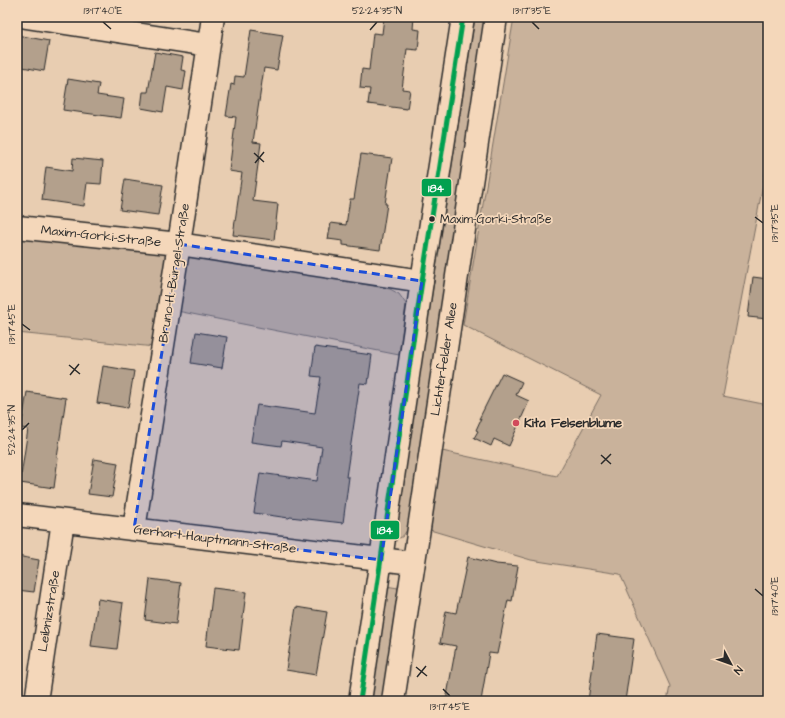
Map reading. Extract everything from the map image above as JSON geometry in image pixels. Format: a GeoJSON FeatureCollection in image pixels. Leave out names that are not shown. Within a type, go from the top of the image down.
{"type":"FeatureCollection","features":[{"type":"Feature","properties":{"kind":"street"},"geometry":{"type":"LineString","coordinates":[[26,17],[208,45]]}},
{"type":"Feature","properties":{"kind":"street","name":"Bruno-H.-Bürgel-Straße"},"geometry":{"type":"LineString","coordinates":[[134,529],[213,17]]}},
{"type":"Feature","properties":{"kind":"street"},"geometry":{"type":"LineString","coordinates":[[360,701],[422,281],[463,17]]}},
{"type":"Feature","properties":{"kind":"street","name":"Lichterfelder Allee"},"geometry":{"type":"LineString","coordinates":[[393,701],[496,17]]}},
{"type":"Feature","properties":{"kind":"street","name":"Maxim-Gorki-Straße"},"geometry":{"type":"LineString","coordinates":[[17,227],[179,244],[422,281]]}},
{"type":"Feature","properties":{"kind":"street","name":"Gerhart-Hauptmann-Straße"},"geometry":{"type":"LineString","coordinates":[[17,515],[413,563]]}},
{"type":"Feature","properties":{"kind":"street","name":"Leibnizstraße"},"geometry":{"type":"LineString","coordinates":[[36,701],[63,521]]}},
{"type":"Feature","properties":{"kind":"highlighted area"},"geometry":{"type":"Polygon","coordinates":[[[179,244],[422,281],[381,560],[134,529],[179,244]]]}},
{"type":"Feature","properties":{"kind":"shaded area"},"geometry":{"type":"Polygon","coordinates":[[[475,17],[488,17],[411,524],[400,538],[395,535],[395,532],[475,17]]]}},
{"type":"Feature","properties":{"kind":"shaded area"},"geometry":{"type":"Polygon","coordinates":[[[514,17],[768,17],[768,158],[723,396],[768,405],[768,701],[667,701],[670,686],[620,574],[531,560],[430,530],[442,451],[557,476],[601,395],[463,325],[514,17]]]}},
{"type":"Feature","properties":{"kind":"shaded area"},"geometry":{"type":"Polygon","coordinates":[[[17,233],[161,248],[168,256],[155,347],[17,333],[17,233]]]}},
{"type":"Feature","properties":{"kind":"shaded area"},"geometry":{"type":"Polygon","coordinates":[[[196,254],[390,289],[399,294],[406,304],[399,355],[177,311],[184,264],[189,257],[196,254]]]}},
{"type":"Feature","properties":{"kind":"shaded area"},"geometry":{"type":"Polygon","coordinates":[[[386,586],[398,588],[382,701],[369,701],[386,586]]]}},
{"type":"Feature","properties":{"kind":"building"},"geometry":{"type":"Polygon","coordinates":[[[384,17],[414,17],[413,29],[420,30],[418,50],[407,49],[402,89],[410,90],[407,109],[368,104],[370,89],[360,88],[362,69],[369,70],[373,33],[382,34],[384,17]]]}},
{"type":"Feature","properties":{"kind":"building"},"geometry":{"type":"Polygon","coordinates":[[[251,30],[283,35],[277,70],[264,68],[253,142],[261,143],[253,201],[278,204],[274,240],[233,235],[242,173],[229,171],[236,117],[226,116],[231,84],[234,85],[235,76],[244,77],[251,30]]]}},
{"type":"Feature","properties":{"kind":"building"},"geometry":{"type":"Polygon","coordinates":[[[17,35],[49,41],[44,71],[17,66],[17,35]]]}},
{"type":"Feature","properties":{"kind":"building"},"geometry":{"type":"Polygon","coordinates":[[[155,52],[183,57],[181,70],[186,71],[183,90],[167,87],[163,112],[141,108],[143,92],[148,92],[155,52]]]}},
{"type":"Feature","properties":{"kind":"building"},"geometry":{"type":"Polygon","coordinates":[[[68,79],[99,84],[97,95],[124,99],[121,118],[63,110],[68,79]]]}},
{"type":"Feature","properties":{"kind":"building"},"geometry":{"type":"Polygon","coordinates":[[[361,154],[392,158],[380,250],[343,245],[343,241],[328,239],[331,223],[346,225],[350,199],[354,199],[361,154]]]}},
{"type":"Feature","properties":{"kind":"building"},"geometry":{"type":"Polygon","coordinates":[[[73,158],[103,161],[101,184],[87,183],[84,206],[42,200],[46,167],[72,171],[73,158]]]}},
{"type":"Feature","properties":{"kind":"building"},"geometry":{"type":"Polygon","coordinates":[[[125,179],[163,185],[158,215],[120,210],[125,179]]]}},
{"type":"Feature","properties":{"kind":"building"},"geometry":{"type":"Polygon","coordinates":[[[753,277],[768,279],[768,319],[748,317],[753,277]]]}},
{"type":"Feature","properties":{"kind":"building"},"geometry":{"type":"Polygon","coordinates":[[[196,332],[227,337],[222,368],[191,363],[196,332]]]}},
{"type":"Feature","properties":{"kind":"building"},"geometry":{"type":"Polygon","coordinates":[[[315,347],[372,355],[368,384],[360,383],[346,477],[349,477],[343,523],[254,513],[260,473],[317,481],[322,447],[282,441],[281,446],[251,442],[257,405],[315,413],[321,377],[311,376],[315,347]]]}},
{"type":"Feature","properties":{"kind":"building"},"geometry":{"type":"Polygon","coordinates":[[[103,366],[134,371],[128,408],[97,403],[103,366]]]}},
{"type":"Feature","properties":{"kind":"building"},"geometry":{"type":"Polygon","coordinates":[[[502,373],[522,382],[516,395],[529,401],[509,446],[494,439],[491,446],[474,438],[478,431],[476,430],[481,419],[479,419],[502,373]]]}},
{"type":"Feature","properties":{"kind":"building"},"geometry":{"type":"Polygon","coordinates":[[[27,392],[66,398],[54,488],[20,483],[28,429],[21,428],[27,392]]]}},
{"type":"Feature","properties":{"kind":"building"},"geometry":{"type":"Polygon","coordinates":[[[94,459],[118,463],[112,497],[88,494],[94,459]]]}},
{"type":"Feature","properties":{"kind":"building"},"geometry":{"type":"Polygon","coordinates":[[[17,556],[39,560],[34,592],[17,590],[17,556]]]}},
{"type":"Feature","properties":{"kind":"building"},"geometry":{"type":"Polygon","coordinates":[[[468,557],[496,564],[518,566],[512,601],[508,600],[497,654],[489,653],[481,701],[446,701],[456,646],[440,643],[446,611],[456,613],[468,557]]]}},
{"type":"Feature","properties":{"kind":"building"},"geometry":{"type":"Polygon","coordinates":[[[150,579],[181,583],[176,624],[145,620],[150,579]]]}},
{"type":"Feature","properties":{"kind":"building"},"geometry":{"type":"Polygon","coordinates":[[[213,588],[246,592],[239,650],[206,646],[213,588]]]}},
{"type":"Feature","properties":{"kind":"building"},"geometry":{"type":"Polygon","coordinates":[[[98,599],[123,603],[117,649],[91,646],[98,599]]]}},
{"type":"Feature","properties":{"kind":"building"},"geometry":{"type":"Polygon","coordinates":[[[296,607],[327,612],[316,675],[286,670],[296,607]]]}},
{"type":"Feature","properties":{"kind":"building"},"geometry":{"type":"Polygon","coordinates":[[[597,634],[634,639],[625,701],[588,701],[597,634]]]}},
{"type":"Feature","properties":{"kind":"transit line","name":"184"},"geometry":{"type":"LineString","coordinates":[[360,701],[422,281],[463,17]]}},
{"type":"Feature","properties":{"kind":"place","name":"Maxim-Gorki-Straße"},"geometry":{"type":"Point","coordinates":[432,219]}},
{"type":"Feature","properties":{"kind":"place","name":"Kita Felsenblume"},"geometry":{"type":"Point","coordinates":[516,423]}}]}
